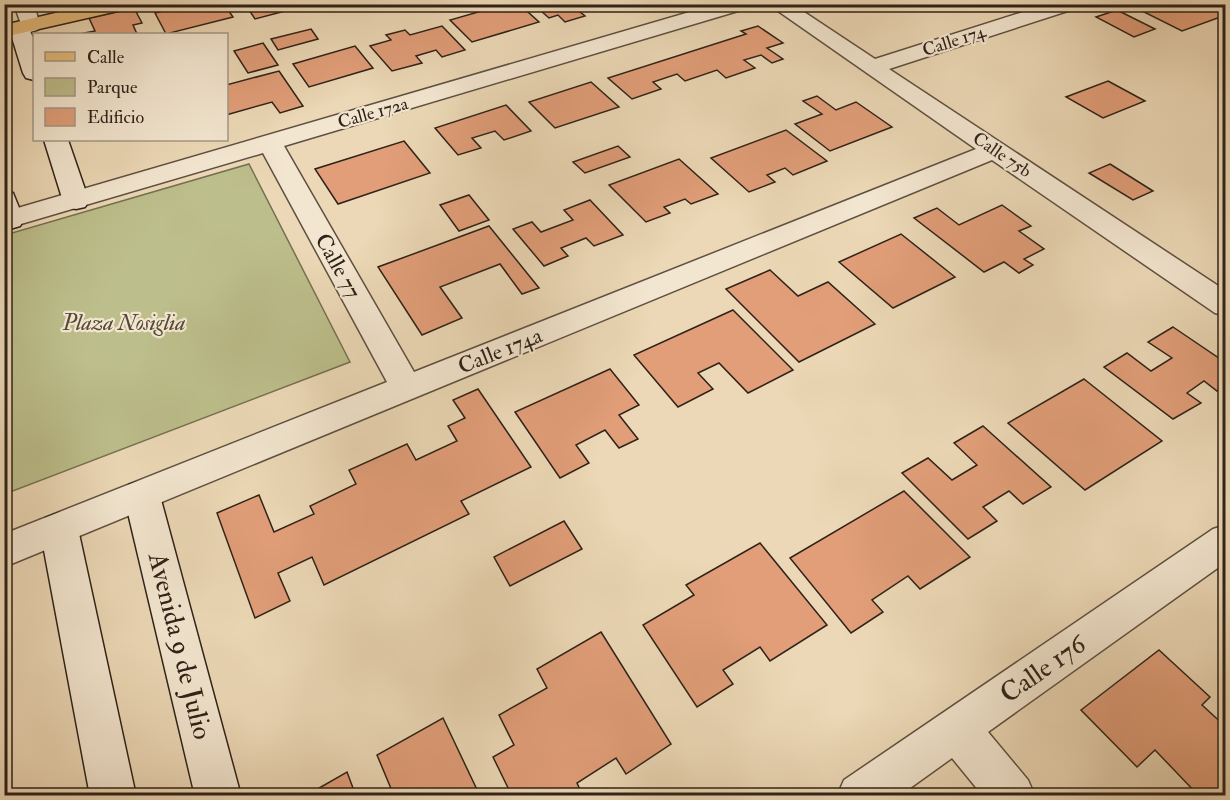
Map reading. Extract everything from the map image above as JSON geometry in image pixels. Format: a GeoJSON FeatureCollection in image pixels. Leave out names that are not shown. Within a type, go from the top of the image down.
{"type":"FeatureCollection","features":[{"type":"Feature","properties":{"kind":"main road"},"geometry":{"type":"LineString","coordinates":[[4,7],[16,4]]}},
{"type":"Feature","properties":{"kind":"main road"},"geometry":{"type":"LineString","coordinates":[[18,28],[124,4]]}},
{"type":"Feature","properties":{"kind":"street"},"geometry":{"type":"LineString","coordinates":[[24,4],[18,28],[33,69]]}},
{"type":"Feature","properties":{"kind":"street","name":"Calle 172a"},"geometry":{"type":"LineString","coordinates":[[6,213],[76,201],[741,4]]}},
{"type":"Feature","properties":{"kind":"street","name":"Calle 75b"},"geometry":{"type":"LineString","coordinates":[[778,4],[1226,306]]}},
{"type":"Feature","properties":{"kind":"street","name":"Calle 174"},"geometry":{"type":"LineString","coordinates":[[872,67],[1070,4]]}},
{"type":"Feature","properties":{"kind":"street"},"geometry":{"type":"LineString","coordinates":[[56,141],[76,201]]}},
{"type":"Feature","properties":{"kind":"street","name":"Calle 77"},"geometry":{"type":"LineString","coordinates":[[270,143],[407,389]]}},
{"type":"Feature","properties":{"kind":"street","name":"Calle 174a"},"geometry":{"type":"LineString","coordinates":[[4,551],[996,150]]}},
{"type":"Feature","properties":{"kind":"street","name":"Avenida 9 de Julio"},"geometry":{"type":"LineString","coordinates":[[142,496],[218,795]]}},
{"type":"Feature","properties":{"kind":"street"},"geometry":{"type":"LineString","coordinates":[[59,529],[113,795]]}},
{"type":"Feature","properties":{"kind":"street","name":"Calle 176"},"geometry":{"type":"LineString","coordinates":[[860,795],[1226,541]]}},
{"type":"Feature","properties":{"kind":"street"},"geometry":{"type":"LineString","coordinates":[[957,729],[1012,795]]}},
{"type":"Feature","properties":{"kind":"green space","name":"Plaza Nosiglia"},"geometry":{"type":"Polygon","coordinates":[[[249,164],[350,362],[5,494],[5,235],[249,164]]]}},
{"type":"Feature","properties":{"kind":"building"},"geometry":{"type":"Polygon","coordinates":[[[191,4],[224,4],[233,17],[165,33],[155,13],[191,4]]]}},
{"type":"Feature","properties":{"kind":"building"},"geometry":{"type":"Polygon","coordinates":[[[245,4],[312,4],[255,19],[245,4]]]}},
{"type":"Feature","properties":{"kind":"building"},"geometry":{"type":"Polygon","coordinates":[[[506,4],[519,4],[539,22],[472,42],[450,20],[506,4]]]}},
{"type":"Feature","properties":{"kind":"building"},"geometry":{"type":"Polygon","coordinates":[[[545,4],[625,4],[605,10],[599,6],[579,11],[585,16],[565,22],[558,15],[549,18],[540,10],[548,7],[545,4]]]}},
{"type":"Feature","properties":{"kind":"building"},"geometry":{"type":"Polygon","coordinates":[[[1217,4],[1226,8],[1226,15],[1182,31],[1130,5],[1217,4]]]}},
{"type":"Feature","properties":{"kind":"building"},"geometry":{"type":"Polygon","coordinates":[[[134,8],[142,23],[133,25],[137,33],[84,33],[95,31],[89,18],[134,8]]]}},
{"type":"Feature","properties":{"kind":"building"},"geometry":{"type":"Polygon","coordinates":[[[1117,10],[1155,29],[1134,37],[1096,17],[1117,10]]]}},
{"type":"Feature","properties":{"kind":"building"},"geometry":{"type":"Polygon","coordinates":[[[442,26],[465,50],[442,57],[436,50],[416,56],[422,63],[392,71],[370,46],[391,40],[386,35],[405,30],[410,35],[442,26]]]}},
{"type":"Feature","properties":{"kind":"building"},"geometry":{"type":"Polygon","coordinates":[[[758,26],[783,43],[767,48],[783,59],[772,63],[761,55],[744,60],[755,68],[726,78],[717,70],[685,81],[677,74],[653,82],[661,89],[632,99],[608,78],[746,34],[741,31],[758,26]]]}},
{"type":"Feature","properties":{"kind":"building"},"geometry":{"type":"Polygon","coordinates":[[[311,29],[318,39],[278,50],[271,39],[311,29]]]}},
{"type":"Feature","properties":{"kind":"building"},"geometry":{"type":"Polygon","coordinates":[[[263,43],[278,65],[248,73],[234,51],[263,43]]]}},
{"type":"Feature","properties":{"kind":"building"},"geometry":{"type":"Polygon","coordinates":[[[355,46],[373,68],[309,87],[293,64],[355,46]]]}},
{"type":"Feature","properties":{"kind":"building"},"geometry":{"type":"Polygon","coordinates":[[[279,71],[303,106],[280,113],[272,102],[228,114],[228,84],[279,71]]]}},
{"type":"Feature","properties":{"kind":"building"},"geometry":{"type":"Polygon","coordinates":[[[1108,81],[1145,101],[1103,118],[1066,97],[1108,81]]]}},
{"type":"Feature","properties":{"kind":"building"},"geometry":{"type":"Polygon","coordinates":[[[591,82],[619,107],[555,128],[529,102],[591,82]]]}},
{"type":"Feature","properties":{"kind":"building"},"geometry":{"type":"Polygon","coordinates":[[[817,96],[836,110],[856,102],[892,127],[830,151],[795,124],[822,114],[803,101],[817,96]]]}},
{"type":"Feature","properties":{"kind":"building"},"geometry":{"type":"Polygon","coordinates":[[[506,105],[531,131],[504,140],[495,131],[472,138],[481,148],[458,155],[435,128],[506,105]]]}},
{"type":"Feature","properties":{"kind":"building"},"geometry":{"type":"Polygon","coordinates":[[[786,130],[827,161],[793,175],[785,168],[767,175],[775,182],[749,192],[711,158],[786,130]]]}},
{"type":"Feature","properties":{"kind":"building"},"geometry":{"type":"Polygon","coordinates":[[[404,141],[430,173],[338,204],[315,169],[404,141]]]}},
{"type":"Feature","properties":{"kind":"building"},"geometry":{"type":"Polygon","coordinates":[[[618,146],[630,157],[585,173],[573,162],[618,146]]]}},
{"type":"Feature","properties":{"kind":"building"},"geometry":{"type":"Polygon","coordinates":[[[679,159],[718,194],[691,204],[685,199],[664,207],[670,213],[646,222],[609,185],[679,159]]]}},
{"type":"Feature","properties":{"kind":"building"},"geometry":{"type":"Polygon","coordinates":[[[1110,164],[1153,191],[1133,200],[1089,173],[1110,164]]]}},
{"type":"Feature","properties":{"kind":"building"},"geometry":{"type":"Polygon","coordinates":[[[469,195],[489,220],[459,231],[440,205],[469,195]]]}},
{"type":"Feature","properties":{"kind":"building"},"geometry":{"type":"Polygon","coordinates":[[[590,200],[623,235],[594,246],[586,238],[561,248],[568,256],[544,266],[513,229],[532,222],[541,232],[573,220],[564,210],[590,200]]]}},
{"type":"Feature","properties":{"kind":"building"},"geometry":{"type":"Polygon","coordinates":[[[1002,205],[1031,226],[1019,231],[1044,249],[1024,259],[1033,265],[1019,273],[1004,262],[984,272],[914,218],[937,208],[959,225],[1002,205]]]}},
{"type":"Feature","properties":{"kind":"building"},"geometry":{"type":"Polygon","coordinates":[[[489,226],[539,288],[522,294],[500,264],[440,287],[462,318],[422,335],[378,267],[489,226]]]}},
{"type":"Feature","properties":{"kind":"building"},"geometry":{"type":"Polygon","coordinates":[[[901,234],[955,277],[893,308],[839,262],[901,234]]]}},
{"type":"Feature","properties":{"kind":"building"},"geometry":{"type":"Polygon","coordinates":[[[770,270],[798,296],[828,282],[875,324],[799,362],[726,289],[770,270]]]}},
{"type":"Feature","properties":{"kind":"building"},"geometry":{"type":"Polygon","coordinates":[[[733,310],[793,370],[748,393],[719,363],[698,373],[713,389],[678,407],[634,355],[733,310]]]}},
{"type":"Feature","properties":{"kind":"building"},"geometry":{"type":"Polygon","coordinates":[[[1173,327],[1226,363],[1226,386],[1217,391],[1204,381],[1187,393],[1201,403],[1173,419],[1104,367],[1127,353],[1151,371],[1172,358],[1148,342],[1173,327]]]}},
{"type":"Feature","properties":{"kind":"building"},"geometry":{"type":"Polygon","coordinates":[[[610,369],[639,405],[619,415],[638,439],[619,448],[605,430],[576,445],[589,463],[560,478],[515,412],[610,369]]]}},
{"type":"Feature","properties":{"kind":"building"},"geometry":{"type":"Polygon","coordinates":[[[1084,379],[1162,441],[1085,490],[1008,423],[1084,379]]]}},
{"type":"Feature","properties":{"kind":"building"},"geometry":{"type":"Polygon","coordinates":[[[478,389],[531,467],[461,501],[469,514],[324,585],[312,557],[278,573],[290,601],[255,618],[217,513],[259,495],[274,532],[314,514],[310,506],[356,484],[349,470],[407,444],[416,460],[457,441],[448,426],[465,418],[453,400],[478,389]]]}},
{"type":"Feature","properties":{"kind":"building"},"geometry":{"type":"Polygon","coordinates":[[[983,426],[1051,487],[1023,504],[1009,491],[983,507],[997,521],[968,539],[902,473],[928,458],[952,480],[977,465],[954,443],[983,426]]]}},
{"type":"Feature","properties":{"kind":"building"},"geometry":{"type":"Polygon","coordinates":[[[904,491],[970,557],[920,589],[908,576],[872,600],[883,612],[851,633],[790,558],[904,491]]]}},
{"type":"Feature","properties":{"kind":"building"},"geometry":{"type":"Polygon","coordinates":[[[564,521],[582,549],[510,586],[494,557],[564,521]]]}},
{"type":"Feature","properties":{"kind":"building"},"geometry":{"type":"Polygon","coordinates":[[[760,543],[827,625],[770,661],[760,647],[723,670],[733,684],[697,707],[643,625],[694,595],[686,585],[760,543]]]}},
{"type":"Feature","properties":{"kind":"building"},"geometry":{"type":"Polygon","coordinates":[[[601,632],[671,744],[626,774],[616,758],[577,783],[583,796],[512,796],[493,757],[514,745],[499,715],[547,688],[537,669],[601,632]]]}},
{"type":"Feature","properties":{"kind":"building"},"geometry":{"type":"Polygon","coordinates":[[[1159,650],[1210,697],[1202,705],[1226,727],[1226,796],[1199,796],[1155,750],[1137,767],[1081,710],[1159,650]]]}},
{"type":"Feature","properties":{"kind":"building"},"geometry":{"type":"Polygon","coordinates":[[[443,718],[480,796],[384,796],[392,791],[377,755],[443,718]]]}},
{"type":"Feature","properties":{"kind":"building"},"geometry":{"type":"Polygon","coordinates":[[[347,772],[356,796],[315,796],[314,791],[347,772]]]}}]}
